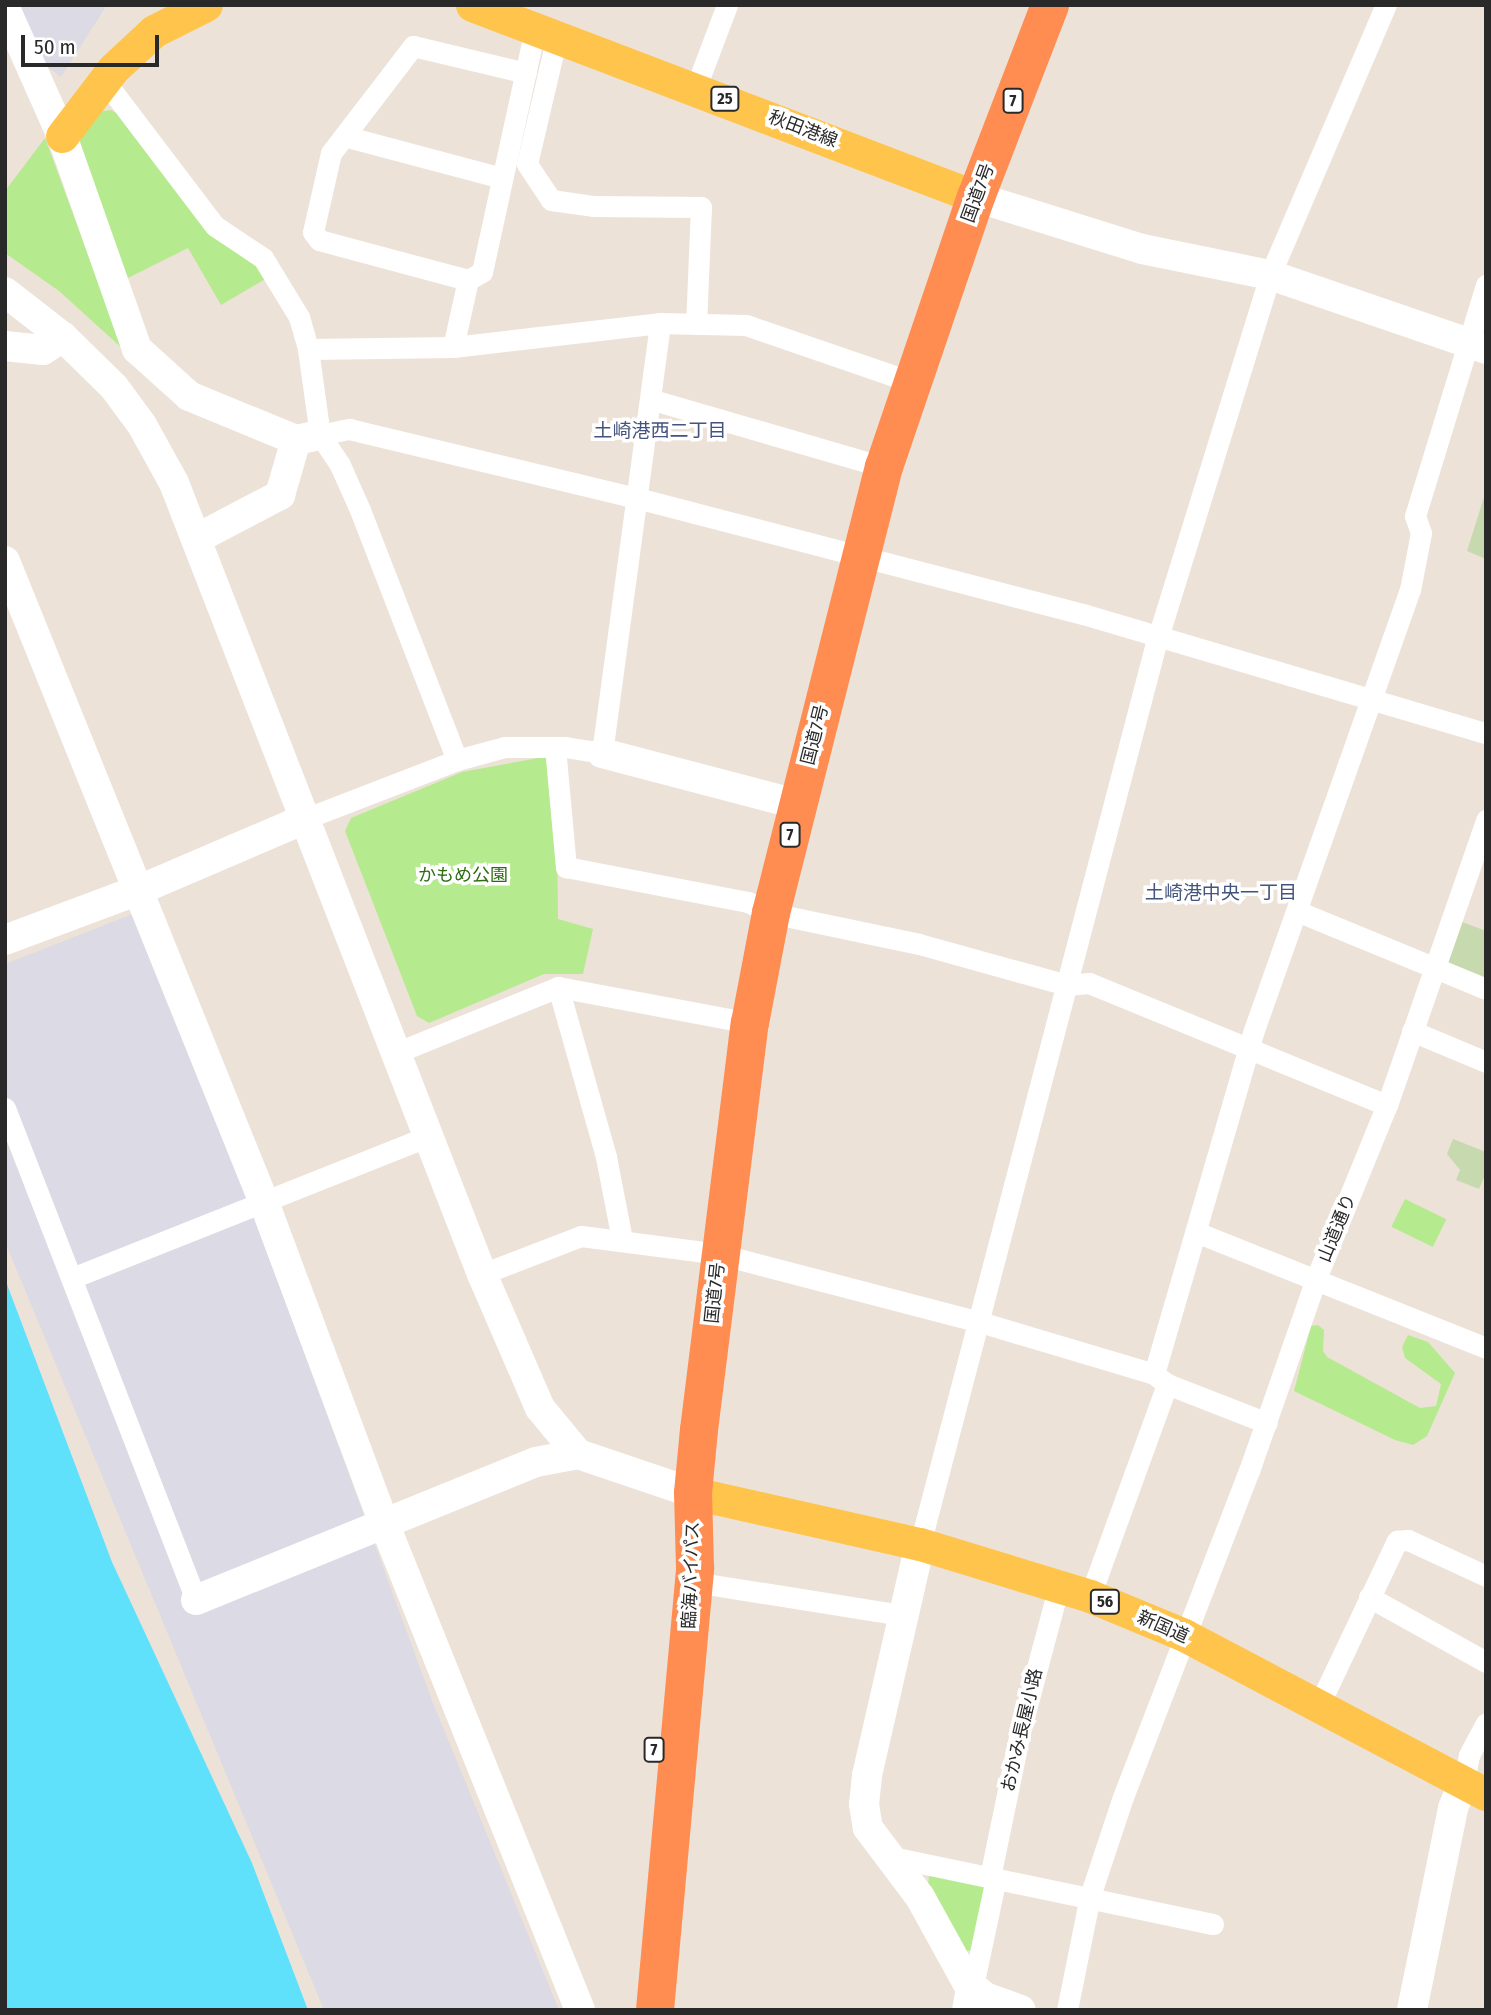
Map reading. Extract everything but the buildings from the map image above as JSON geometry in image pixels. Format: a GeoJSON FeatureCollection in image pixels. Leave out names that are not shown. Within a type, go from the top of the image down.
{"type":"FeatureCollection","features":[{"type":"Feature","properties":{"kind":"highway","name":"国道7号"},"geometry":{"type":"LineString","coordinates":[[693,1493],[719,1254],[750,1023],[771,913],[797,804],[884,467],[976,197],[1050,5]]}},
{"type":"Feature","properties":{"kind":"highway","name":"臨海バイパス"},"geometry":{"type":"LineString","coordinates":[[655,2010],[694,1581],[693,1493]]}},
{"type":"Feature","properties":{"kind":"highway","name":"臨海バイパス"},"geometry":{"type":"LineString","coordinates":[[629,2010],[672,1565],[693,1493]]}},
{"type":"Feature","properties":{"kind":"main road"},"geometry":{"type":"LineString","coordinates":[[62,136],[104,80],[154,31],[206,5]]}},
{"type":"Feature","properties":{"kind":"main road","name":"秋田港線"},"geometry":{"type":"LineString","coordinates":[[492,9],[976,197]]}},
{"type":"Feature","properties":{"kind":"main road","name":"新国道"},"geometry":{"type":"LineString","coordinates":[[693,1493],[920,1545],[1090,1596],[1184,1635],[1475,1787]]}},
{"type":"Feature","properties":{"kind":"street"},"geometry":{"type":"LineString","coordinates":[[696,87],[727,5]]}},
{"type":"Feature","properties":{"kind":"street"},"geometry":{"type":"LineString","coordinates":[[1021,2010],[967,1993],[926,1908],[871,1835],[864,1804],[902,1615],[1158,637],[1270,275],[1386,5]]}},
{"type":"Feature","properties":{"kind":"street"},"geometry":{"type":"LineString","coordinates":[[5,8],[62,136],[137,349],[189,396],[308,438],[340,465],[457,760]]}},
{"type":"Feature","properties":{"kind":"street"},"geometry":{"type":"LineString","coordinates":[[453,347],[468,280],[481,272],[526,73],[546,32]]}},
{"type":"Feature","properties":{"kind":"street"},"geometry":{"type":"LineString","coordinates":[[546,32],[527,164],[551,200],[593,206],[701,207],[696,324]]}},
{"type":"Feature","properties":{"kind":"street"},"geometry":{"type":"LineString","coordinates":[[468,280],[319,240],[313,232],[331,153],[413,46],[526,73]]}},
{"type":"Feature","properties":{"kind":"street"},"geometry":{"type":"LineString","coordinates":[[104,80],[215,226],[264,258],[299,317],[308,349],[308,438],[280,495],[198,538]]}},
{"type":"Feature","properties":{"kind":"street"},"geometry":{"type":"LineString","coordinates":[[344,136],[502,178]]}},
{"type":"Feature","properties":{"kind":"street"},"geometry":{"type":"LineString","coordinates":[[976,197],[1142,248],[1270,275],[1477,346]]}},
{"type":"Feature","properties":{"kind":"street"},"geometry":{"type":"LineString","coordinates":[[1090,1596],[1160,1379],[1196,1232],[1252,1048],[1254,1030],[1375,698],[1412,581],[1421,533],[1415,516],[1477,346],[1486,285]]}},
{"type":"Feature","properties":{"kind":"street"},"geometry":{"type":"LineString","coordinates":[[5,292],[63,337],[114,387],[142,425],[198,538],[482,1274],[540,1408],[578,1454]]}},
{"type":"Feature","properties":{"kind":"street"},"geometry":{"type":"LineString","coordinates":[[308,349],[453,347],[660,323],[746,326],[912,382]]}},
{"type":"Feature","properties":{"kind":"street"},"geometry":{"type":"LineString","coordinates":[[602,753],[653,400],[660,323]]}},
{"type":"Feature","properties":{"kind":"street"},"geometry":{"type":"LineString","coordinates":[[5,346],[43,350],[63,337]]}},
{"type":"Feature","properties":{"kind":"street"},"geometry":{"type":"LineString","coordinates":[[653,400],[884,467]]}},
{"type":"Feature","properties":{"kind":"street"},"geometry":{"type":"LineString","coordinates":[[308,438],[349,429],[637,498],[1158,637],[1375,698],[1486,733]]}},
{"type":"Feature","properties":{"kind":"street"},"geometry":{"type":"LineString","coordinates":[[5,561],[265,1205],[384,1523],[580,2010]]}},
{"type":"Feature","properties":{"kind":"street"},"geometry":{"type":"LineString","coordinates":[[5,940],[139,890],[307,818],[457,760],[505,747],[555,747],[602,753],[797,804]]}},
{"type":"Feature","properties":{"kind":"street"},"geometry":{"type":"LineString","coordinates":[[555,747],[566,867],[748,902],[771,913],[919,944],[1067,985],[1089,983],[1387,1105]]}},
{"type":"Feature","properties":{"kind":"street","name":"山道通り"},"geometry":{"type":"LineString","coordinates":[[1067,2010],[1090,1896],[1184,1635],[1267,1423],[1315,1281],[1387,1105],[1434,968],[1479,862],[1486,821]]}},
{"type":"Feature","properties":{"kind":"street"},"geometry":{"type":"LineString","coordinates":[[1297,911],[1486,989]]}},
{"type":"Feature","properties":{"kind":"street"},"geometry":{"type":"LineString","coordinates":[[398,1052],[558,987],[750,1023]]}},
{"type":"Feature","properties":{"kind":"street"},"geometry":{"type":"LineString","coordinates":[[558,987],[606,1157],[622,1240]]}},
{"type":"Feature","properties":{"kind":"street"},"geometry":{"type":"LineString","coordinates":[[1412,1031],[1486,1062]]}},
{"type":"Feature","properties":{"kind":"street"},"geometry":{"type":"LineString","coordinates":[[5,1108],[197,1600],[536,1462],[578,1454],[693,1493]]}},
{"type":"Feature","properties":{"kind":"street"},"geometry":{"type":"LineString","coordinates":[[72,1278],[265,1205],[429,1136]]}},
{"type":"Feature","properties":{"kind":"street"},"geometry":{"type":"LineString","coordinates":[[1196,1232],[1486,1348]]}},
{"type":"Feature","properties":{"kind":"street"},"geometry":{"type":"LineString","coordinates":[[482,1274],[580,1236],[719,1254],[980,1322],[1160,1379],[1267,1423]]}},
{"type":"Feature","properties":{"kind":"street"},"geometry":{"type":"LineString","coordinates":[[1319,1704],[1396,1541],[1408,1540],[1486,1576]]}},
{"type":"Feature","properties":{"kind":"street"},"geometry":{"type":"LineString","coordinates":[[694,1581],[902,1615]]}},
{"type":"Feature","properties":{"kind":"street","name":"おかみ長屋小路"},"geometry":{"type":"LineString","coordinates":[[967,1993],[993,1878],[1020,1732],[1059,1585]]}},
{"type":"Feature","properties":{"kind":"street"},"geometry":{"type":"LineString","coordinates":[[1369,1597],[1486,1662]]}},
{"type":"Feature","properties":{"kind":"street"},"geometry":{"type":"LineString","coordinates":[[1412,2010],[1453,1808],[1475,1787],[1469,1755],[1486,1723]]}},
{"type":"Feature","properties":{"kind":"street"},"geometry":{"type":"LineString","coordinates":[[887,1856],[1090,1896],[1213,1924]]}},
{"type":"Feature","properties":{"kind":"shaded area"},"geometry":{"type":"Polygon","coordinates":[[[15,5],[107,5],[61,77],[40,61],[15,5]]]}},
{"type":"Feature","properties":{"kind":"shaded area"},"geometry":{"type":"Polygon","coordinates":[[[135,913],[257,1224],[433,1703],[559,2010],[324,2010],[5,1242],[5,964],[135,913]]]}},
{"type":"Feature","properties":{"kind":"green space"},"geometry":{"type":"Polygon","coordinates":[[[111,110],[127,119],[267,278],[221,305],[188,248],[122,281],[75,151],[95,112],[111,110]]]}},
{"type":"Feature","properties":{"kind":"green space"},"geometry":{"type":"Polygon","coordinates":[[[45,138],[123,349],[59,291],[5,253],[5,191],[45,138]]]}},
{"type":"Feature","properties":{"kind":"green space"},"geometry":{"type":"Polygon","coordinates":[[[1486,491],[1486,559],[1467,551],[1486,491]]]}},
{"type":"Feature","properties":{"kind":"green space","name":"かもめ公園"},"geometry":{"type":"Polygon","coordinates":[[[549,756],[557,831],[558,919],[593,929],[583,974],[544,974],[429,1023],[417,1016],[345,831],[351,818],[462,772],[549,756]]]}},
{"type":"Feature","properties":{"kind":"green space"},"geometry":{"type":"Polygon","coordinates":[[[1457,920],[1486,931],[1486,982],[1442,964],[1457,920]]]}},
{"type":"Feature","properties":{"kind":"green space"},"geometry":{"type":"Polygon","coordinates":[[[1453,1139],[1486,1152],[1486,1173],[1479,1189],[1456,1180],[1460,1170],[1447,1154],[1453,1139]]]}},
{"type":"Feature","properties":{"kind":"green space"},"geometry":{"type":"Polygon","coordinates":[[[1405,1199],[1446,1219],[1433,1247],[1391,1227],[1405,1199]]]}},
{"type":"Feature","properties":{"kind":"green space"},"geometry":{"type":"Polygon","coordinates":[[[1318,1325],[1324,1330],[1323,1351],[1327,1357],[1420,1408],[1436,1406],[1441,1384],[1405,1358],[1402,1347],[1408,1335],[1428,1342],[1455,1373],[1427,1436],[1413,1445],[1395,1440],[1294,1391],[1311,1326],[1318,1325]]]}},
{"type":"Feature","properties":{"kind":"green space"},"geometry":{"type":"Polygon","coordinates":[[[939,1872],[988,1882],[976,1950],[966,1951],[928,1885],[929,1876],[939,1872]]]}},
{"type":"Feature","properties":{"kind":"water"},"geometry":{"type":"Polygon","coordinates":[[[5,1279],[112,1562],[252,1863],[308,2010],[5,2010],[5,1279]]]}},
{"type":"Feature","properties":{"kind":"district","name":"土崎港西二丁目"},"geometry":{"type":"Point","coordinates":[660,431]}},
{"type":"Feature","properties":{"kind":"district","name":"土崎港中央一丁目"},"geometry":{"type":"Point","coordinates":[1221,893]}}]}
